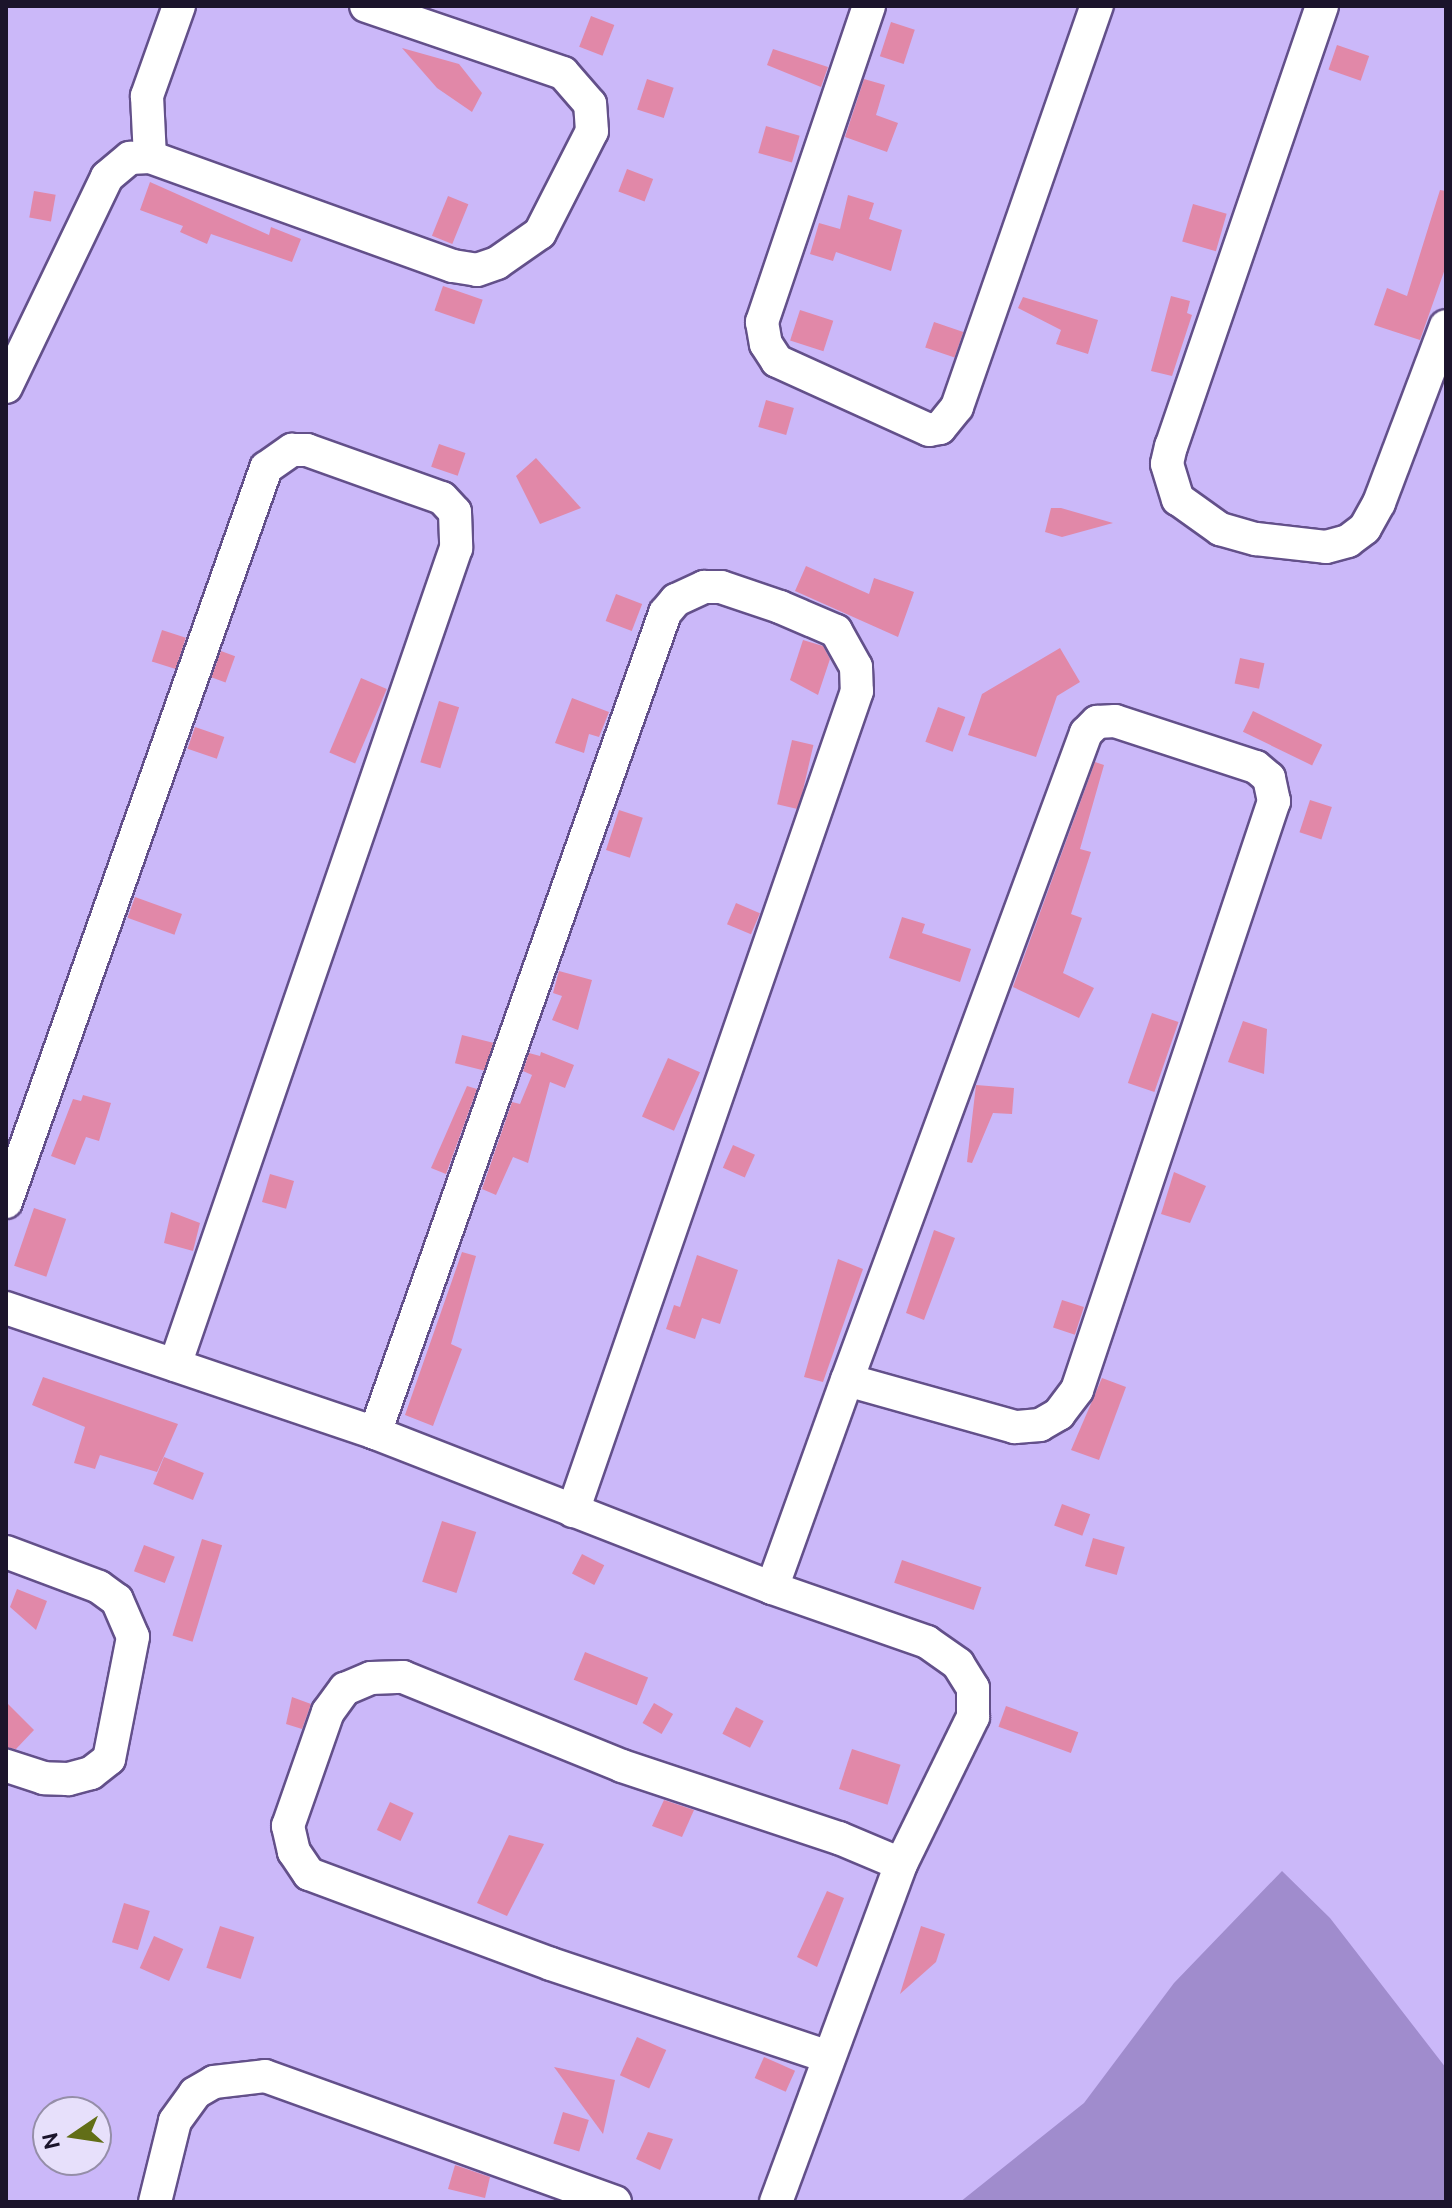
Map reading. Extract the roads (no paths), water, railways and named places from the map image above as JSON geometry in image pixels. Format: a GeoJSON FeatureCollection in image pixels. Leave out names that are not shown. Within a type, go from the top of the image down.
{"type":"FeatureCollection","features":[{"type":"Feature","properties":{"kind":"street"},"geometry":{"type":"LineString","coordinates":[[150,157],[147,96],[179,6]]}},
{"type":"Feature","properties":{"kind":"street"},"geometry":{"type":"LineString","coordinates":[[6,387],[107,177],[130,158],[150,157],[453,266],[477,270],[518,250],[540,233],[592,131],[590,104],[579,86],[563,73],[366,6]]}},
{"type":"Feature","properties":{"kind":"street"},"geometry":{"type":"LineString","coordinates":[[869,6],[762,322],[777,361],[929,430],[940,428],[957,407],[1097,6]]}},
{"type":"Feature","properties":{"kind":"street"},"geometry":{"type":"LineString","coordinates":[[1322,6],[1171,446],[1167,464],[1178,499],[1220,529],[1256,539],[1326,547],[1348,541],[1365,528],[1379,503],[1446,326]]}},
{"type":"Feature","properties":{"kind":"street"},"geometry":{"type":"LineString","coordinates":[[6,1202],[266,468],[292,450],[307,450],[442,498],[455,512],[456,548],[175,1365]]}},
{"type":"Feature","properties":{"kind":"street"},"geometry":{"type":"LineString","coordinates":[[375,1433],[665,613],[676,600],[704,587],[721,587],[780,607],[836,631],[856,667],[857,691],[573,1511]]}},
{"type":"Feature","properties":{"kind":"street"},"geometry":{"type":"LineString","coordinates":[[772,1588],[847,1380],[1089,727],[1104,720],[1115,721],[1256,767],[1269,778],[1274,801],[1077,1390],[1059,1414],[1040,1425],[1015,1427],[847,1380]]}},
{"type":"Feature","properties":{"kind":"street"},"geometry":{"type":"LineString","coordinates":[[6,1308],[375,1433],[772,1588],[927,1642],[958,1664],[973,1688],[973,1717],[901,1864],[776,2202]]}},
{"type":"Feature","properties":{"kind":"street"},"geometry":{"type":"LineString","coordinates":[[6,1552],[99,1587],[117,1600],[133,1637],[109,1759],[91,1773],[68,1779],[44,1778],[6,1766]]}},
{"type":"Feature","properties":{"kind":"street"},"geometry":{"type":"LineString","coordinates":[[829,2057],[551,1964],[309,1874],[294,1852],[288,1826],[328,1712],[345,1689],[371,1678],[403,1677],[622,1766],[839,1838],[901,1864]]}},
{"type":"Feature","properties":{"kind":"street"},"geometry":{"type":"LineString","coordinates":[[155,2202],[175,2121],[195,2093],[214,2082],[265,2076],[615,2202]]}}]}
